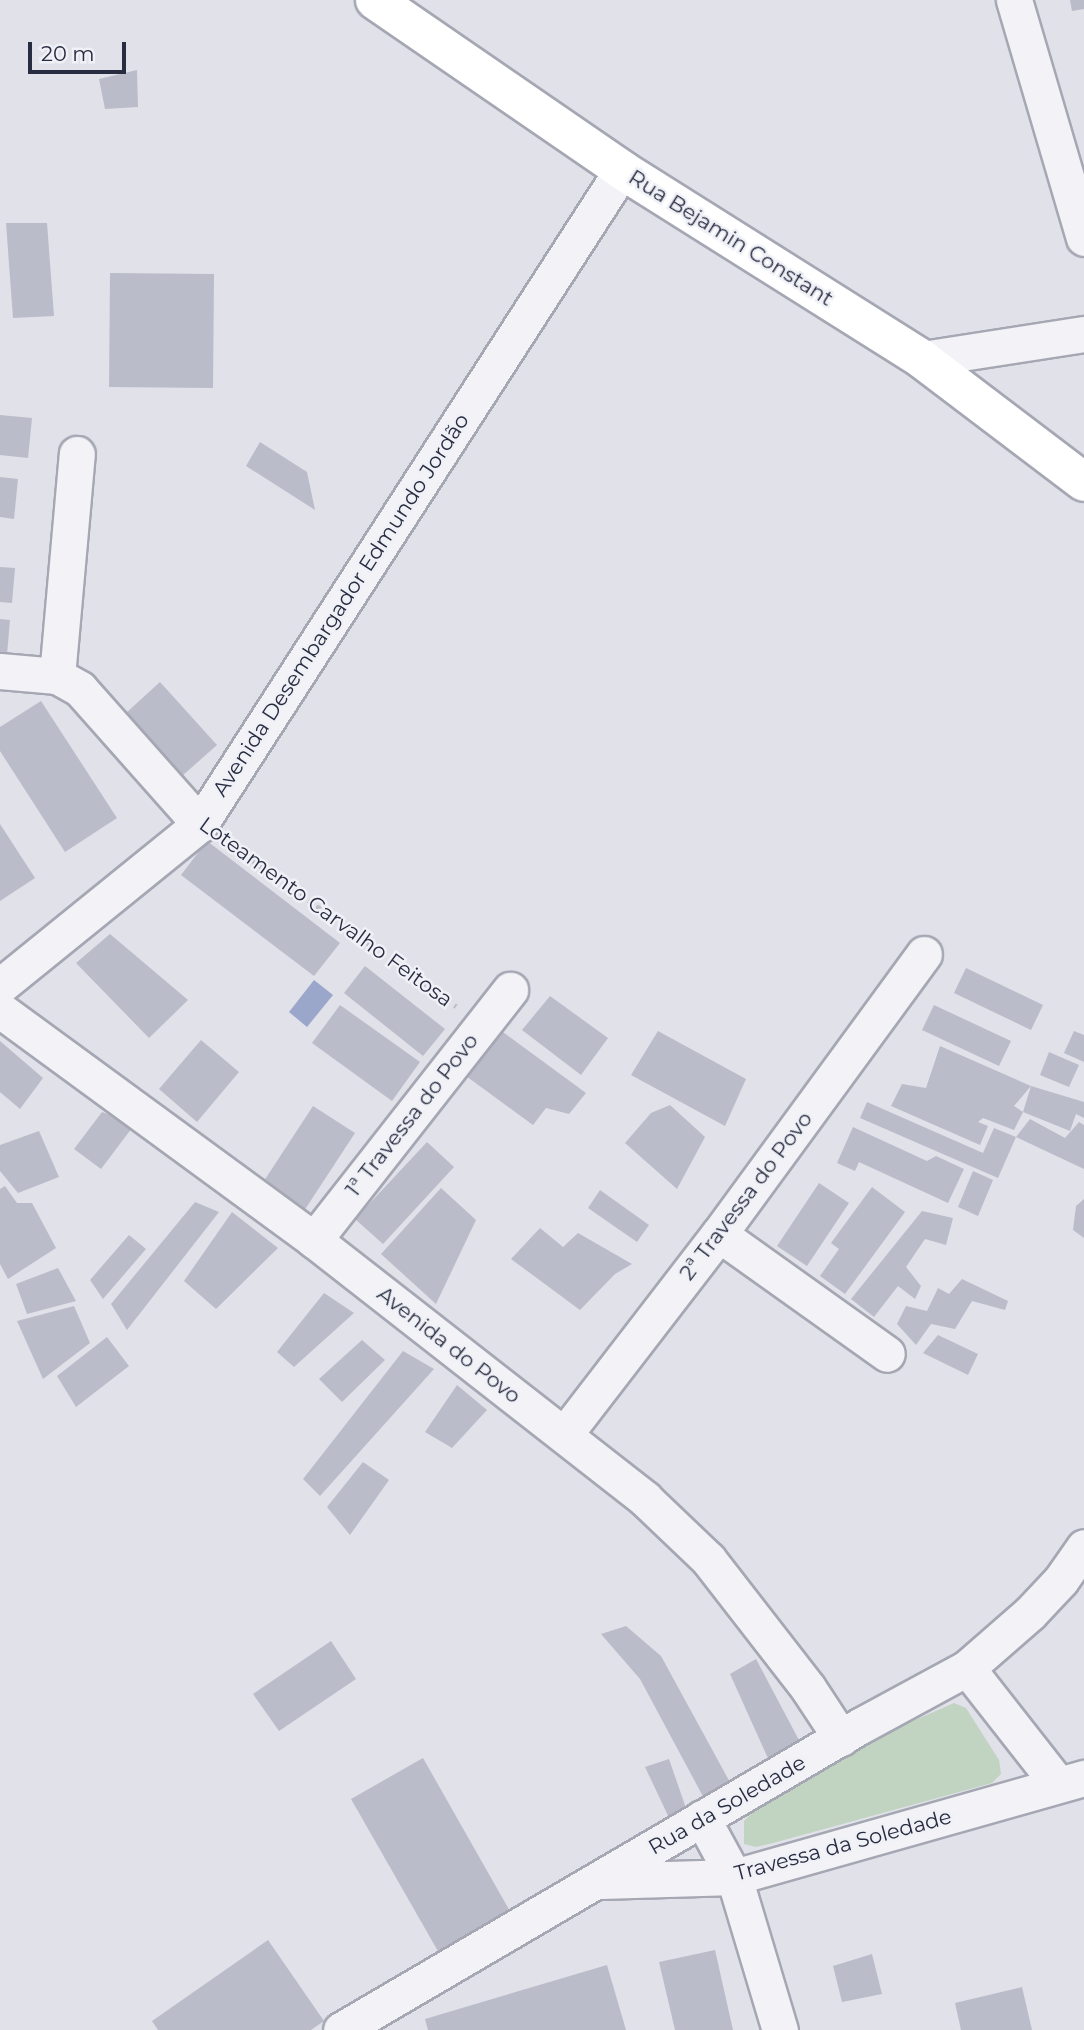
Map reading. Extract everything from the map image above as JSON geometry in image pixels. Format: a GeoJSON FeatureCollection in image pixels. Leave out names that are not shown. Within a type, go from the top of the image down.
{"type":"FeatureCollection","features":[{"type":"Feature","properties":{"kind":"street","name":"Rua Bejamin Constant"},"geometry":{"type":"LineString","coordinates":[[374,0],[622,170],[922,359],[1084,482]]}},
{"type":"Feature","properties":{"kind":"street"},"geometry":{"type":"LineString","coordinates":[[1014,0],[1084,238]]}},
{"type":"Feature","properties":{"kind":"street","name":"Avenida Desembargador Edmundo Jordão"},"geometry":{"type":"LineString","coordinates":[[0,986],[200,824],[622,170]]}},
{"type":"Feature","properties":{"kind":"street"},"geometry":{"type":"LineString","coordinates":[[922,359],[1084,334]]}},
{"type":"Feature","properties":{"kind":"street"},"geometry":{"type":"LineString","coordinates":[[57,676],[78,454]]}},
{"type":"Feature","properties":{"kind":"street","name":"Loteamento Carvalho Feitosa"},"geometry":{"type":"LineString","coordinates":[[0,671],[57,676],[80,689],[200,824]]}},
{"type":"Feature","properties":{"kind":"street","name":"2ª Travessa do Povo"},"geometry":{"type":"LineString","coordinates":[[564,1435],[719,1234],[924,954]]}},
{"type":"Feature","properties":{"kind":"street","name":"1ª Travessa do Povo"},"geometry":{"type":"LineString","coordinates":[[314,1240],[510,990]]}},
{"type":"Feature","properties":{"kind":"street","name":"Avenida do Povo"},"geometry":{"type":"LineString","coordinates":[[0,1010],[314,1240],[645,1499],[708,1559],[808,1688],[841,1738]]}},
{"type":"Feature","properties":{"kind":"street"},"geometry":{"type":"LineString","coordinates":[[719,1234],[887,1354]]}},
{"type":"Feature","properties":{"kind":"street","name":"Rua da Soledade"},"geometry":{"type":"LineString","coordinates":[[341,2030],[702,1818],[967,1668],[1030,1613],[1061,1580],[1084,1547]]}},
{"type":"Feature","properties":{"kind":"street"},"geometry":{"type":"LineString","coordinates":[[967,1668],[1071,1781]]}},
{"type":"Feature","properties":{"kind":"street","name":"Travessa da Soledade"},"geometry":{"type":"LineString","coordinates":[[597,1881],[734,1877],[1071,1781]]}},
{"type":"Feature","properties":{"kind":"street"},"geometry":{"type":"LineString","coordinates":[[702,1818],[734,1877],[780,2030]]}},
{"type":"Feature","properties":{"kind":"path","name":"Loteamento Carvalho Feitosa"},"geometry":{"type":"LineString","coordinates":[[200,824],[483,1024]]}},
{"type":"Feature","properties":{"kind":"green space"},"geometry":{"type":"Polygon","coordinates":[[[954,1703],[966,1708],[999,1760],[1001,1774],[992,1783],[773,1843],[756,1847],[744,1844],[744,1821],[754,1811],[851,1748],[954,1703]]]}},
{"type":"Feature","properties":{"kind":"water"},"geometry":{"type":"Polygon","coordinates":[[[314,980],[333,995],[307,1027],[289,1012],[314,980]]]}},
{"type":"Feature","properties":{"kind":"building"},"geometry":{"type":"Polygon","coordinates":[[[1070,0],[1084,0],[1084,9],[1072,11],[1070,0]]]}},
{"type":"Feature","properties":{"kind":"building"},"geometry":{"type":"Polygon","coordinates":[[[137,70],[138,107],[105,109],[99,79],[137,70]]]}},
{"type":"Feature","properties":{"kind":"building"},"geometry":{"type":"Polygon","coordinates":[[[6,223],[47,223],[54,316],[13,318],[6,223]]]}},
{"type":"Feature","properties":{"kind":"building"},"geometry":{"type":"Polygon","coordinates":[[[110,273],[214,274],[213,388],[109,387],[110,273]]]}},
{"type":"Feature","properties":{"kind":"building"},"geometry":{"type":"Polygon","coordinates":[[[0,415],[32,418],[28,458],[0,455],[0,415]]]}},
{"type":"Feature","properties":{"kind":"building"},"geometry":{"type":"Polygon","coordinates":[[[260,442],[307,472],[315,510],[246,466],[260,442]]]}},
{"type":"Feature","properties":{"kind":"building"},"geometry":{"type":"Polygon","coordinates":[[[0,477],[18,479],[14,519],[0,517],[0,477]]]}},
{"type":"Feature","properties":{"kind":"building"},"geometry":{"type":"Polygon","coordinates":[[[0,567],[15,568],[12,603],[0,602],[0,567]]]}},
{"type":"Feature","properties":{"kind":"building"},"geometry":{"type":"Polygon","coordinates":[[[0,619],[10,620],[7,655],[0,654],[0,619]]]}},
{"type":"Feature","properties":{"kind":"building"},"geometry":{"type":"Polygon","coordinates":[[[160,682],[217,745],[182,776],[126,713],[160,682]]]}},
{"type":"Feature","properties":{"kind":"building"},"geometry":{"type":"Polygon","coordinates":[[[41,701],[117,818],[65,852],[0,751],[0,727],[41,701]]]}},
{"type":"Feature","properties":{"kind":"building"},"geometry":{"type":"Polygon","coordinates":[[[0,824],[35,878],[0,901],[0,824]]]}},
{"type":"Feature","properties":{"kind":"building"},"geometry":{"type":"Polygon","coordinates":[[[207,841],[340,943],[314,976],[181,875],[207,841]]]}},
{"type":"Feature","properties":{"kind":"building"},"geometry":{"type":"Polygon","coordinates":[[[110,934],[188,1000],[149,1038],[76,963],[110,934]]]}},
{"type":"Feature","properties":{"kind":"building"},"geometry":{"type":"Polygon","coordinates":[[[365,966],[445,1029],[423,1056],[344,993],[365,966]]]}},
{"type":"Feature","properties":{"kind":"building"},"geometry":{"type":"Polygon","coordinates":[[[966,968],[1043,1005],[1031,1030],[954,993],[966,968]]]}},
{"type":"Feature","properties":{"kind":"building"},"geometry":{"type":"Polygon","coordinates":[[[550,996],[608,1038],[581,1075],[522,1030],[550,996]]]}},
{"type":"Feature","properties":{"kind":"building"},"geometry":{"type":"Polygon","coordinates":[[[340,1005],[420,1062],[392,1101],[312,1043],[340,1005]]]}},
{"type":"Feature","properties":{"kind":"building"},"geometry":{"type":"Polygon","coordinates":[[[934,1005],[1011,1041],[999,1066],[922,1030],[934,1005]]]}},
{"type":"Feature","properties":{"kind":"building"},"geometry":{"type":"Polygon","coordinates":[[[500,1030],[586,1093],[569,1114],[546,1108],[533,1125],[466,1076],[500,1030]]]}},
{"type":"Feature","properties":{"kind":"building"},"geometry":{"type":"Polygon","coordinates":[[[658,1031],[746,1079],[725,1126],[631,1075],[658,1031]]]}},
{"type":"Feature","properties":{"kind":"building"},"geometry":{"type":"Polygon","coordinates":[[[1074,1031],[1084,1035],[1084,1062],[1064,1053],[1074,1031]]]}},
{"type":"Feature","properties":{"kind":"building"},"geometry":{"type":"Polygon","coordinates":[[[201,1040],[239,1072],[197,1122],[159,1089],[201,1040]]]}},
{"type":"Feature","properties":{"kind":"building"},"geometry":{"type":"Polygon","coordinates":[[[0,1041],[43,1078],[20,1109],[0,1092],[0,1041]]]}},
{"type":"Feature","properties":{"kind":"building"},"geometry":{"type":"Polygon","coordinates":[[[940,1046],[1031,1086],[1014,1106],[1023,1112],[1014,1130],[983,1118],[978,1122],[988,1126],[980,1145],[891,1106],[902,1084],[926,1088],[940,1046]]]}},
{"type":"Feature","properties":{"kind":"building"},"geometry":{"type":"Polygon","coordinates":[[[1049,1052],[1079,1065],[1069,1087],[1040,1075],[1049,1052]]]}},
{"type":"Feature","properties":{"kind":"building"},"geometry":{"type":"Polygon","coordinates":[[[1031,1086],[1084,1102],[1084,1118],[1076,1114],[1070,1131],[1023,1112],[1031,1086]]]}},
{"type":"Feature","properties":{"kind":"building"},"geometry":{"type":"Polygon","coordinates":[[[867,1102],[983,1153],[994,1128],[1016,1137],[998,1178],[860,1118],[867,1102]]]}},
{"type":"Feature","properties":{"kind":"building"},"geometry":{"type":"Polygon","coordinates":[[[670,1105],[705,1137],[677,1189],[625,1143],[651,1113],[670,1105]]]}},
{"type":"Feature","properties":{"kind":"building"},"geometry":{"type":"Polygon","coordinates":[[[313,1106],[355,1133],[302,1214],[260,1187],[313,1106]]]}},
{"type":"Feature","properties":{"kind":"building"},"geometry":{"type":"Polygon","coordinates":[[[102,1112],[135,1124],[101,1169],[74,1149],[102,1112]]]}},
{"type":"Feature","properties":{"kind":"building"},"geometry":{"type":"Polygon","coordinates":[[[1030,1119],[1065,1138],[1079,1122],[1084,1125],[1084,1169],[1016,1137],[1030,1119]]]}},
{"type":"Feature","properties":{"kind":"building"},"geometry":{"type":"Polygon","coordinates":[[[853,1127],[927,1161],[936,1156],[964,1169],[948,1203],[859,1162],[855,1171],[837,1163],[853,1127]]]}},
{"type":"Feature","properties":{"kind":"building"},"geometry":{"type":"Polygon","coordinates":[[[39,1131],[59,1177],[18,1193],[0,1171],[0,1145],[39,1131]]]}},
{"type":"Feature","properties":{"kind":"building"},"geometry":{"type":"Polygon","coordinates":[[[427,1142],[454,1167],[383,1244],[355,1219],[427,1142]]]}},
{"type":"Feature","properties":{"kind":"building"},"geometry":{"type":"Polygon","coordinates":[[[973,1171],[993,1180],[978,1216],[958,1207],[973,1171]]]}},
{"type":"Feature","properties":{"kind":"building"},"geometry":{"type":"Polygon","coordinates":[[[819,1183],[849,1203],[807,1266],[777,1246],[819,1183]]]}},
{"type":"Feature","properties":{"kind":"building"},"geometry":{"type":"Polygon","coordinates":[[[5,1186],[17,1203],[32,1203],[56,1248],[8,1279],[0,1264],[0,1189],[5,1186]]]}},
{"type":"Feature","properties":{"kind":"building"},"geometry":{"type":"Polygon","coordinates":[[[872,1187],[905,1212],[845,1294],[820,1276],[839,1249],[831,1243],[872,1187]]]}},
{"type":"Feature","properties":{"kind":"building"},"geometry":{"type":"Polygon","coordinates":[[[441,1188],[476,1220],[436,1304],[381,1254],[441,1188]]]}},
{"type":"Feature","properties":{"kind":"building"},"geometry":{"type":"Polygon","coordinates":[[[600,1190],[649,1225],[637,1242],[588,1208],[600,1190]]]}},
{"type":"Feature","properties":{"kind":"building"},"geometry":{"type":"Polygon","coordinates":[[[1084,1199],[1084,1238],[1073,1230],[1076,1206],[1084,1199]]]}},
{"type":"Feature","properties":{"kind":"building"},"geometry":{"type":"Polygon","coordinates":[[[195,1202],[219,1212],[127,1330],[111,1304],[195,1202]]]}},
{"type":"Feature","properties":{"kind":"building"},"geometry":{"type":"Polygon","coordinates":[[[922,1211],[953,1218],[946,1245],[925,1239],[906,1267],[921,1286],[915,1299],[898,1286],[874,1317],[851,1299],[922,1211]]]}},
{"type":"Feature","properties":{"kind":"building"},"geometry":{"type":"Polygon","coordinates":[[[232,1212],[278,1248],[216,1309],[184,1281],[232,1212]]]}},
{"type":"Feature","properties":{"kind":"building"},"geometry":{"type":"Polygon","coordinates":[[[540,1228],[563,1247],[578,1233],[632,1264],[615,1274],[580,1310],[511,1259],[540,1228]]]}},
{"type":"Feature","properties":{"kind":"building"},"geometry":{"type":"Polygon","coordinates":[[[129,1235],[146,1249],[103,1299],[90,1280],[129,1235]]]}},
{"type":"Feature","properties":{"kind":"building"},"geometry":{"type":"Polygon","coordinates":[[[58,1268],[76,1301],[27,1314],[16,1284],[58,1268]]]}},
{"type":"Feature","properties":{"kind":"building"},"geometry":{"type":"Polygon","coordinates":[[[962,1279],[1008,1301],[1005,1310],[972,1301],[955,1329],[931,1324],[916,1345],[897,1324],[906,1306],[927,1311],[938,1288],[949,1294],[962,1279]]]}},
{"type":"Feature","properties":{"kind":"building"},"geometry":{"type":"Polygon","coordinates":[[[324,1293],[354,1313],[294,1367],[277,1352],[324,1293]]]}},
{"type":"Feature","properties":{"kind":"building"},"geometry":{"type":"Polygon","coordinates":[[[74,1306],[90,1343],[43,1379],[17,1321],[74,1306]]]}},
{"type":"Feature","properties":{"kind":"building"},"geometry":{"type":"Polygon","coordinates":[[[938,1335],[978,1354],[968,1375],[923,1353],[938,1335]]]}},
{"type":"Feature","properties":{"kind":"building"},"geometry":{"type":"Polygon","coordinates":[[[107,1337],[129,1366],[76,1407],[57,1376],[107,1337]]]}},
{"type":"Feature","properties":{"kind":"building"},"geometry":{"type":"Polygon","coordinates":[[[362,1340],[385,1360],[342,1402],[319,1379],[362,1340]]]}},
{"type":"Feature","properties":{"kind":"building"},"geometry":{"type":"Polygon","coordinates":[[[403,1351],[434,1369],[320,1496],[303,1479],[403,1351]]]}},
{"type":"Feature","properties":{"kind":"building"},"geometry":{"type":"Polygon","coordinates":[[[457,1385],[487,1410],[452,1448],[425,1432],[457,1385]]]}},
{"type":"Feature","properties":{"kind":"building"},"geometry":{"type":"Polygon","coordinates":[[[363,1462],[389,1480],[350,1535],[327,1507],[363,1462]]]}},
{"type":"Feature","properties":{"kind":"building"},"geometry":{"type":"Polygon","coordinates":[[[626,1626],[661,1656],[732,1786],[706,1802],[640,1679],[601,1634],[626,1626]]]}},
{"type":"Feature","properties":{"kind":"building"},"geometry":{"type":"Polygon","coordinates":[[[331,1641],[356,1679],[279,1731],[253,1694],[331,1641]]]}},
{"type":"Feature","properties":{"kind":"building"},"geometry":{"type":"Polygon","coordinates":[[[756,1659],[801,1744],[771,1765],[730,1674],[756,1659]]]}},
{"type":"Feature","properties":{"kind":"building"},"geometry":{"type":"Polygon","coordinates":[[[423,1758],[511,1913],[439,1953],[351,1799],[423,1758]]]}},
{"type":"Feature","properties":{"kind":"building"},"geometry":{"type":"Polygon","coordinates":[[[669,1759],[688,1814],[672,1824],[645,1767],[669,1759]]]}},
{"type":"Feature","properties":{"kind":"building"},"geometry":{"type":"Polygon","coordinates":[[[268,1940],[324,2021],[311,2030],[158,2030],[152,2021],[268,1940]]]}},
{"type":"Feature","properties":{"kind":"building"},"geometry":{"type":"Polygon","coordinates":[[[715,1950],[733,2030],[675,2030],[659,1962],[715,1950]]]}},
{"type":"Feature","properties":{"kind":"building"},"geometry":{"type":"Polygon","coordinates":[[[872,1954],[882,1994],[842,2002],[833,1966],[872,1954]]]}},
{"type":"Feature","properties":{"kind":"building"},"geometry":{"type":"Polygon","coordinates":[[[607,1965],[626,2030],[428,2030],[425,2019],[607,1965]]]}},
{"type":"Feature","properties":{"kind":"building"},"geometry":{"type":"Polygon","coordinates":[[[1022,1987],[1032,2030],[961,2030],[955,2003],[1022,1987]]]}}]}
